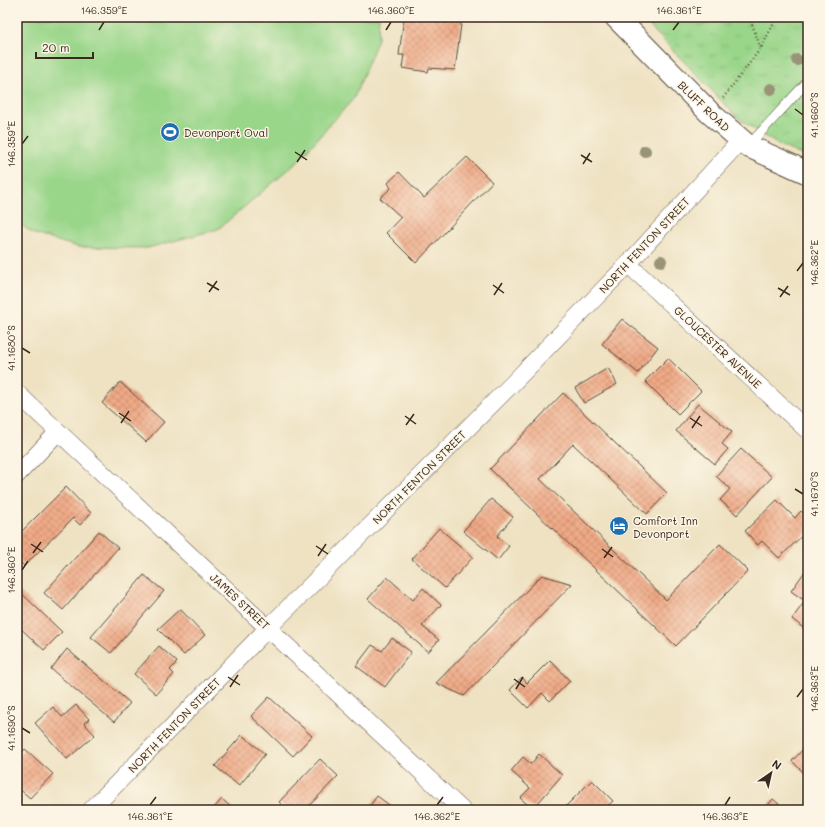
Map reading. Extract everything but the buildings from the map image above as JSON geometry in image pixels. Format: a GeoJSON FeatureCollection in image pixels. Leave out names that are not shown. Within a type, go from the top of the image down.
{"type":"FeatureCollection","features":[{"type":"Feature","properties":{"kind":"street","name":"BLUFF ROAD"},"geometry":{"type":"LineString","coordinates":[[616,17],[710,113],[745,143],[808,173]]}},
{"type":"Feature","properties":{"kind":"street","name":"NORTH FENTON STREET"},"geometry":{"type":"LineString","coordinates":[[91,810],[269,627],[513,383],[745,143]]}},
{"type":"Feature","properties":{"kind":"street","name":"GLOUCESTER AVENUE"},"geometry":{"type":"LineString","coordinates":[[628,264],[808,431]]}},
{"type":"Feature","properties":{"kind":"street","name":"JAMES STREET"},"geometry":{"type":"LineString","coordinates":[[17,393],[269,627],[462,810]]}},
{"type":"Feature","properties":{"kind":"street"},"geometry":{"type":"LineString","coordinates":[[17,475],[58,432]]}},
{"type":"Feature","properties":{"kind":"lane"},"geometry":{"type":"LineString","coordinates":[[745,143],[808,81]]}},
{"type":"Feature","properties":{"kind":"path"},"geometry":{"type":"LineString","coordinates":[[749,17],[761,48]]}},
{"type":"Feature","properties":{"kind":"path"},"geometry":{"type":"LineString","coordinates":[[710,113],[761,48],[776,17]]}},
{"type":"Feature","properties":{"kind":"green space","name":"Devonport Oval"},"geometry":{"type":"Polygon","coordinates":[[[17,17],[379,17],[378,39],[354,98],[294,165],[218,229],[148,248],[78,247],[34,234],[17,222],[17,17]]]}},
{"type":"Feature","properties":{"kind":"green space"},"geometry":{"type":"Polygon","coordinates":[[[641,17],[808,17],[808,158],[777,144],[738,118],[641,17]]]}},
{"type":"Feature","properties":{"kind":"place","name":"Devonport Oval"},"geometry":{"type":"Point","coordinates":[170,132]}},
{"type":"Feature","properties":{"kind":"place","name":"Comfort Inn Devonport"},"geometry":{"type":"Point","coordinates":[619,526]}}]}
